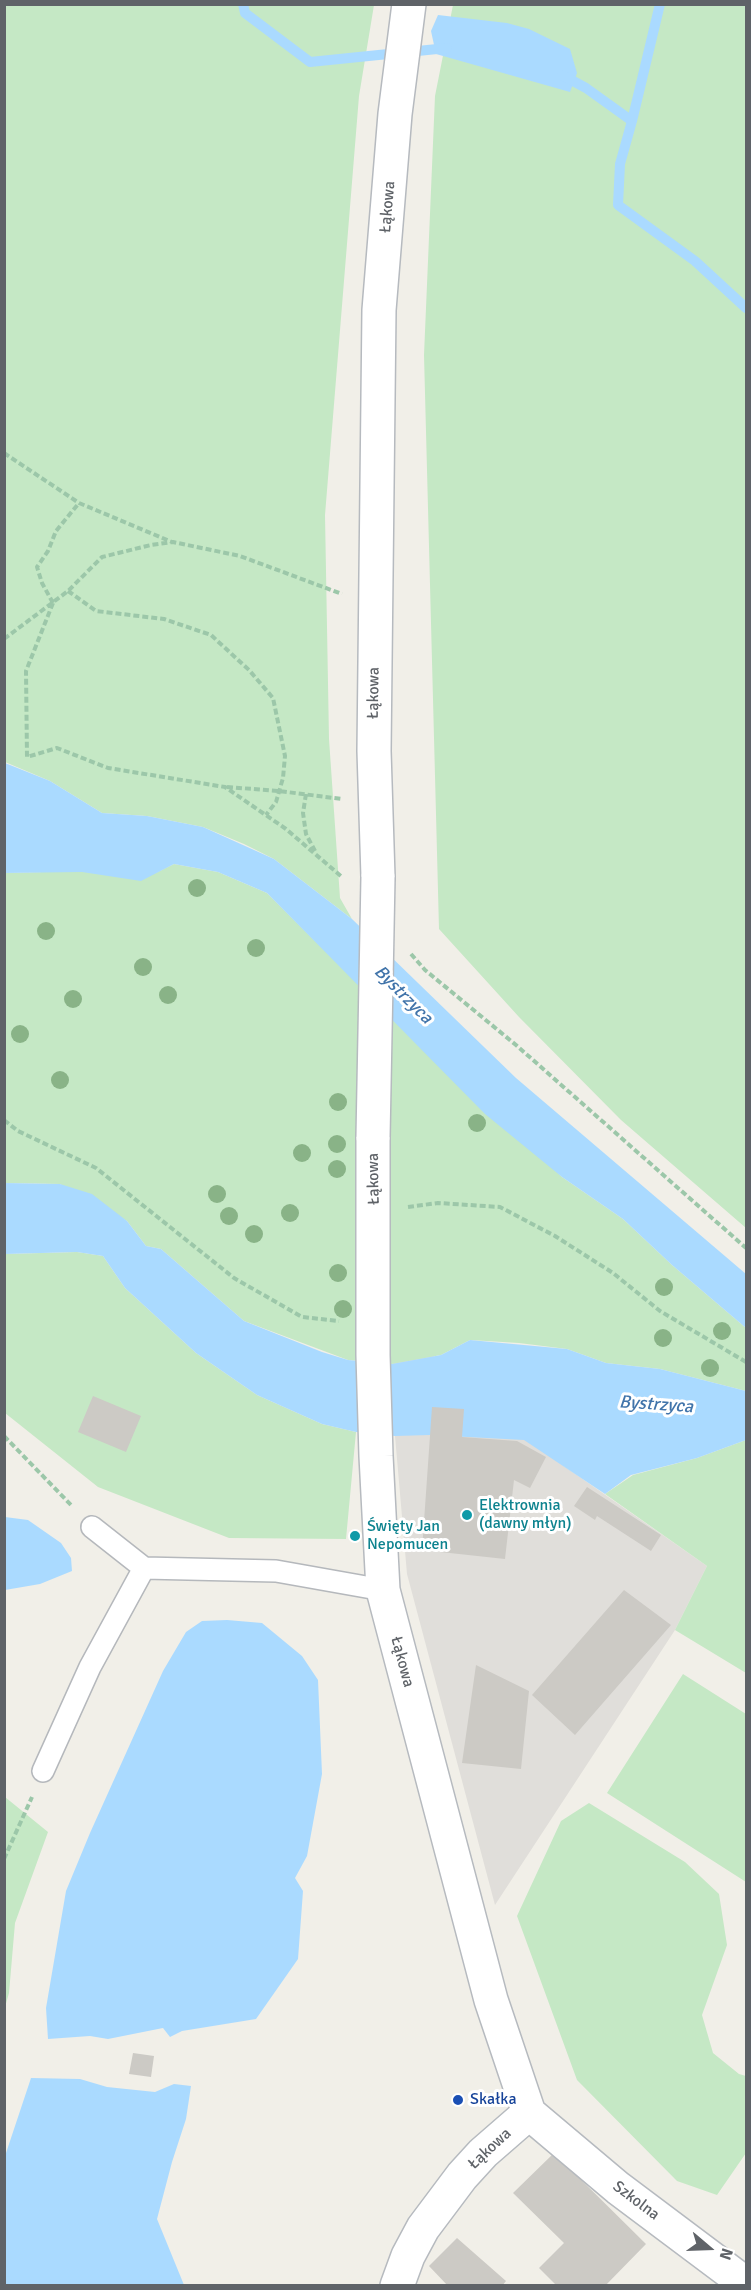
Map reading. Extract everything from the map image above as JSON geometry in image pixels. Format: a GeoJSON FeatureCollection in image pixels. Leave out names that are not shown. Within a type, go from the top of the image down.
{"type":"FeatureCollection","features":[{"type":"Feature","properties":{"kind":"street","name":"Łąkowa"},"geometry":{"type":"LineString","coordinates":[[397,2286],[408,2256],[423,2228],[456,2184],[483,2153],[529,2113],[492,2000],[383,1590],[373,1340],[375,1209],[373,1137],[378,877],[375,804],[375,610],[379,310],[396,114],[410,4]]}},
{"type":"Feature","properties":{"kind":"street","name":"Szkolna"},"geometry":{"type":"LineString","coordinates":[[529,2113],[618,2188],[747,2284]]}},
{"type":"Feature","properties":{"kind":"lane"},"geometry":{"type":"LineString","coordinates":[[92,1527],[144,1568],[276,1571],[383,1590]]}},
{"type":"Feature","properties":{"kind":"lane"},"geometry":{"type":"LineString","coordinates":[[43,1771],[90,1667],[144,1568]]}},
{"type":"Feature","properties":{"kind":"path"},"geometry":{"type":"LineString","coordinates":[[4,453],[80,503],[172,542],[240,556],[333,589],[375,610]]}},
{"type":"Feature","properties":{"kind":"path"},"geometry":{"type":"LineString","coordinates":[[53,603],[42,583],[37,567],[48,551],[56,531],[80,503]]}},
{"type":"Feature","properties":{"kind":"path"},"geometry":{"type":"LineString","coordinates":[[4,639],[69,591],[102,557],[120,551],[172,542]]}},
{"type":"Feature","properties":{"kind":"path"},"geometry":{"type":"LineString","coordinates":[[69,591],[96,611],[164,619],[211,636],[249,670],[273,698],[285,756],[283,778],[276,802],[266,815]]}},
{"type":"Feature","properties":{"kind":"path"},"geometry":{"type":"LineString","coordinates":[[27,757],[26,671],[53,603]]}},
{"type":"Feature","properties":{"kind":"path"},"geometry":{"type":"LineString","coordinates":[[225,787],[279,790],[375,804]]}},
{"type":"Feature","properties":{"kind":"path"},"geometry":{"type":"LineString","coordinates":[[306,794],[303,813],[306,834],[317,855]]}},
{"type":"Feature","properties":{"kind":"path"},"geometry":{"type":"LineString","coordinates":[[4,1120],[18,1131],[96,1168],[234,1278],[302,1317],[373,1340]]}},
{"type":"Feature","properties":{"kind":"path"},"geometry":{"type":"LineString","coordinates":[[375,1209],[438,1203],[500,1207],[555,1236],[613,1273],[660,1311],[747,1362]]}},
{"type":"Feature","properties":{"kind":"path"},"geometry":{"type":"LineString","coordinates":[[4,1436],[92,1527]]}},
{"type":"Feature","properties":{"kind":"path"},"geometry":{"type":"LineString","coordinates":[[4,1859],[43,1771]]}},
{"type":"Feature","properties":{"kind":"shaded area"},"geometry":{"type":"Polygon","coordinates":[[[392,1321],[564,1466],[707,1566],[675,1630],[495,1905],[407,1574],[395,1436],[392,1321]]]}},
{"type":"Feature","properties":{"kind":"green space"},"geometry":{"type":"Polygon","coordinates":[[[4,5],[374,5],[359,96],[325,515],[329,739],[340,898],[352,919],[274,859],[244,844],[203,827],[147,816],[102,813],[50,781],[5,762],[4,5]]]}},
{"type":"Feature","properties":{"kind":"green space"},"geometry":{"type":"Polygon","coordinates":[[[453,5],[746,5],[746,1228],[621,1120],[519,1017],[439,929],[424,355],[435,96],[453,5]]]}},
{"type":"Feature","properties":{"kind":"green space"},"geometry":{"type":"Polygon","coordinates":[[[174,864],[218,872],[267,893],[340,966],[562,1177],[623,1219],[672,1265],[746,1328],[746,1391],[660,1369],[606,1363],[567,1349],[519,1343],[470,1340],[441,1355],[392,1364],[348,1360],[244,1321],[161,1249],[146,1246],[127,1221],[60,1184],[5,1183],[5,873],[82,871],[141,880],[174,864]]]}},
{"type":"Feature","properties":{"kind":"green space"},"geometry":{"type":"Polygon","coordinates":[[[77,1252],[103,1256],[125,1288],[196,1353],[257,1395],[322,1424],[356,1432],[346,1539],[229,1538],[98,1487],[5,1413],[5,1254],[77,1252]]]}},
{"type":"Feature","properties":{"kind":"green space"},"geometry":{"type":"Polygon","coordinates":[[[746,1440],[746,1673],[675,1630],[707,1566],[605,1494],[633,1475],[697,1458],[746,1440]]]}},
{"type":"Feature","properties":{"kind":"green space"},"geometry":{"type":"Polygon","coordinates":[[[683,1674],[746,1714],[746,1882],[607,1793],[683,1674]]]}},
{"type":"Feature","properties":{"kind":"green space"},"geometry":{"type":"Polygon","coordinates":[[[5,1797],[48,1832],[15,1923],[9,1993],[5,2007],[5,1797]]]}},
{"type":"Feature","properties":{"kind":"green space"},"geometry":{"type":"Polygon","coordinates":[[[589,1803],[685,1862],[719,1894],[727,1945],[702,2015],[713,2053],[739,2074],[746,2076],[746,2153],[717,2195],[677,2181],[577,2080],[517,1916],[561,1821],[589,1803]]]}},
{"type":"Feature","properties":{"kind":"water"},"geometry":{"type":"Polygon","coordinates":[[[438,15],[507,23],[529,29],[570,49],[577,73],[570,92],[436,54],[431,31],[438,15]]]}},
{"type":"Feature","properties":{"kind":"water","name":"Bystrzyca"},"geometry":{"type":"Polygon","coordinates":[[[5,763],[50,781],[102,813],[147,816],[203,827],[274,859],[352,919],[516,1078],[746,1274],[746,1328],[672,1265],[623,1219],[562,1177],[485,1114],[267,893],[218,872],[174,864],[141,881],[82,872],[5,873],[5,763]]]}},
{"type":"Feature","properties":{"kind":"water","name":"Bystrzyca"},"geometry":{"type":"Polygon","coordinates":[[[5,1183],[60,1184],[92,1194],[127,1221],[146,1246],[161,1249],[244,1321],[322,1352],[348,1360],[392,1364],[441,1355],[470,1340],[567,1349],[606,1363],[660,1369],[746,1391],[746,1440],[697,1458],[631,1475],[605,1494],[524,1440],[430,1435],[395,1436],[356,1432],[322,1424],[257,1395],[196,1353],[125,1288],[103,1256],[77,1252],[5,1254],[5,1183]]]}},
{"type":"Feature","properties":{"kind":"water"},"geometry":{"type":"Polygon","coordinates":[[[5,1517],[28,1520],[61,1543],[71,1558],[72,1571],[40,1584],[5,1590],[5,1517]]]}},
{"type":"Feature","properties":{"kind":"water"},"geometry":{"type":"Polygon","coordinates":[[[227,1620],[262,1623],[302,1656],[318,1680],[322,1774],[307,1856],[295,1878],[303,1891],[298,1959],[256,2019],[182,2031],[170,2037],[163,2028],[108,2039],[90,2036],[48,2039],[46,2008],[66,1891],[90,1833],[163,1671],[186,1632],[202,1621],[227,1620]]]}},
{"type":"Feature","properties":{"kind":"water"},"geometry":{"type":"Polygon","coordinates":[[[31,2078],[80,2079],[107,2087],[155,2092],[174,2084],[191,2086],[186,2119],[157,2219],[184,2285],[5,2285],[5,2156],[31,2078]]]}},
{"type":"Feature","properties":{"kind":"building"},"geometry":{"type":"Polygon","coordinates":[[[93,1396],[141,1416],[126,1452],[78,1432],[93,1396]]]}},
{"type":"Feature","properties":{"kind":"building","name":"Elektrownia (dawny młyn)"},"geometry":{"type":"Polygon","coordinates":[[[432,1407],[464,1409],[462,1437],[517,1441],[546,1457],[530,1488],[514,1480],[505,1559],[422,1550],[432,1407]]]}},
{"type":"Feature","properties":{"kind":"building"},"geometry":{"type":"Polygon","coordinates":[[[587,1487],[661,1535],[651,1551],[597,1516],[595,1520],[574,1506],[587,1487]]]}},
{"type":"Feature","properties":{"kind":"building"},"geometry":{"type":"Polygon","coordinates":[[[624,1590],[671,1625],[575,1735],[532,1695],[624,1590]]]}},
{"type":"Feature","properties":{"kind":"building"},"geometry":{"type":"Polygon","coordinates":[[[476,1665],[529,1691],[521,1769],[462,1763],[476,1665]]]}},
{"type":"Feature","properties":{"kind":"building"},"geometry":{"type":"Polygon","coordinates":[[[133,2053],[154,2056],[151,2077],[129,2074],[133,2053]]]}},
{"type":"Feature","properties":{"kind":"building"},"geometry":{"type":"Polygon","coordinates":[[[554,2153],[646,2244],[605,2286],[557,2286],[539,2268],[564,2243],[513,2193],[554,2153]]]}},
{"type":"Feature","properties":{"kind":"building"},"geometry":{"type":"Polygon","coordinates":[[[457,2238],[506,2281],[502,2286],[448,2286],[429,2266],[457,2238]]]}},
{"type":"Feature","properties":{"kind":"waterway"},"geometry":{"type":"LineString","coordinates":[[243,4],[245,13],[310,62],[447,48]]}},
{"type":"Feature","properties":{"kind":"waterway"},"geometry":{"type":"LineString","coordinates":[[632,121],[660,4]]}},
{"type":"Feature","properties":{"kind":"waterway"},"geometry":{"type":"LineString","coordinates":[[562,75],[586,88],[632,121],[620,164],[618,205],[695,261],[746,308]]}},
{"type":"Feature","properties":{"kind":"place","name":"Elektrownia (dawny młyn)"},"geometry":{"type":"Point","coordinates":[467,1515]}},
{"type":"Feature","properties":{"kind":"place","name":"Święty Jan Nepomucen"},"geometry":{"type":"Point","coordinates":[355,1536]}},
{"type":"Feature","properties":{"kind":"place","name":"Skałka"},"geometry":{"type":"Point","coordinates":[458,2100]}}]}
